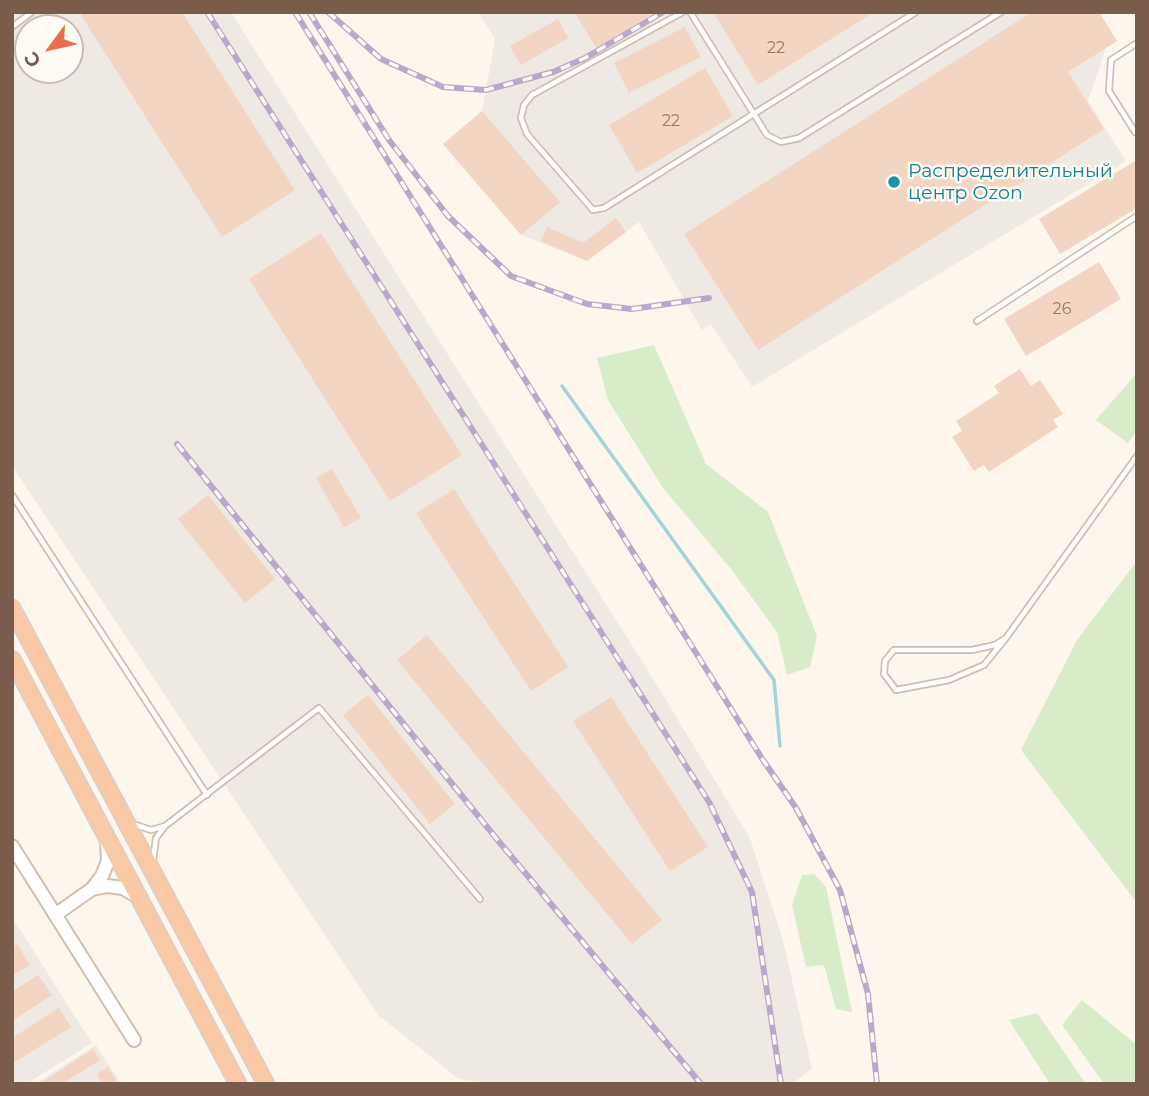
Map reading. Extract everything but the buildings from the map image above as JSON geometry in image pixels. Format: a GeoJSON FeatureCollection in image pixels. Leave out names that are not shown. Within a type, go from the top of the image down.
{"type":"FeatureCollection","features":[{"type":"Feature","properties":{"kind":"highway"},"geometry":{"type":"LineString","coordinates":[[12,608],[266,1084]]}},
{"type":"Feature","properties":{"kind":"highway"},"geometry":{"type":"LineString","coordinates":[[12,659],[238,1084]]}},
{"type":"Feature","properties":{"kind":"street"},"geometry":{"type":"LineString","coordinates":[[92,889],[108,861],[107,837]]}},
{"type":"Feature","properties":{"kind":"street"},"geometry":{"type":"LineString","coordinates":[[12,846],[134,1041]]}},
{"type":"Feature","properties":{"kind":"street"},"geometry":{"type":"LineString","coordinates":[[55,915],[92,889],[107,886],[123,888],[140,898]]}},
{"type":"Feature","properties":{"kind":"lane"},"geometry":{"type":"LineString","coordinates":[[12,27],[32,12]]}},
{"type":"Feature","properties":{"kind":"lane"},"geometry":{"type":"LineString","coordinates":[[683,12],[532,95],[522,111],[522,124],[527,134],[590,208],[596,210],[916,12]]}},
{"type":"Feature","properties":{"kind":"lane"},"geometry":{"type":"LineString","coordinates":[[690,12],[767,135],[775,140],[790,142],[1001,12]]}},
{"type":"Feature","properties":{"kind":"lane"},"geometry":{"type":"LineString","coordinates":[[1137,43],[1111,61],[1109,91],[1135,132],[1137,130]]}},
{"type":"Feature","properties":{"kind":"lane"},"geometry":{"type":"LineString","coordinates":[[977,321],[1137,216]]}},
{"type":"Feature","properties":{"kind":"lane"},"geometry":{"type":"LineString","coordinates":[[1006,638],[995,645],[972,650],[894,650],[886,661],[884,674],[896,690],[949,680],[984,665],[1006,638],[1137,456]]}},
{"type":"Feature","properties":{"kind":"lane"},"geometry":{"type":"LineString","coordinates":[[12,495],[207,795]]}},
{"type":"Feature","properties":{"kind":"lane"},"geometry":{"type":"LineString","coordinates":[[154,872],[156,838],[165,826],[319,708],[480,899]]}},
{"type":"Feature","properties":{"kind":"lane"},"geometry":{"type":"LineString","coordinates":[[126,819],[140,828],[151,830],[165,826]]}},
{"type":"Feature","properties":{"kind":"shaded area"},"geometry":{"type":"Polygon","coordinates":[[[12,12],[231,12],[647,669],[750,838],[783,940],[812,1069],[791,1084],[497,1084],[459,1079],[379,1016],[12,466],[12,12]]]}},
{"type":"Feature","properties":{"kind":"shaded area"},"geometry":{"type":"Polygon","coordinates":[[[478,12],[1099,12],[1117,41],[1106,48],[1088,101],[1126,161],[752,387],[711,324],[702,330],[639,222],[587,261],[521,235],[443,144],[482,111],[495,39],[478,12]]]}},
{"type":"Feature","properties":{"kind":"shaded area"},"geometry":{"type":"Polygon","coordinates":[[[12,917],[92,1043],[26,1084],[12,1084],[12,917]]]}},
{"type":"Feature","properties":{"kind":"shaded area"},"geometry":{"type":"Polygon","coordinates":[[[96,1045],[121,1084],[35,1084],[96,1045]]]}},
{"type":"Feature","properties":{"kind":"green space"},"geometry":{"type":"Polygon","coordinates":[[[654,345],[706,464],[768,512],[817,636],[810,667],[787,675],[777,632],[731,569],[663,488],[608,400],[597,358],[654,345]]]}},
{"type":"Feature","properties":{"kind":"green space"},"geometry":{"type":"Polygon","coordinates":[[[1137,373],[1137,430],[1128,443],[1096,420],[1137,373]]]}},
{"type":"Feature","properties":{"kind":"green space"},"geometry":{"type":"Polygon","coordinates":[[[1137,561],[1137,903],[1021,750],[1077,640],[1137,561]]]}},
{"type":"Feature","properties":{"kind":"green space"},"geometry":{"type":"Polygon","coordinates":[[[814,874],[826,887],[852,1012],[836,1009],[824,965],[806,967],[792,905],[802,875],[814,874]]]}},
{"type":"Feature","properties":{"kind":"green space"},"geometry":{"type":"Polygon","coordinates":[[[1082,1000],[1137,1045],[1137,1084],[1104,1084],[1062,1025],[1082,1000]]]}},
{"type":"Feature","properties":{"kind":"green space"},"geometry":{"type":"Polygon","coordinates":[[[1037,1013],[1086,1084],[1050,1084],[1009,1020],[1037,1013]]]}},
{"type":"Feature","properties":{"kind":"waterway"},"geometry":{"type":"LineString","coordinates":[[562,386],[774,680],[780,746]]}},
{"type":"Feature","properties":{"kind":"railway"},"geometry":{"type":"LineString","coordinates":[[207,12],[709,802],[752,892],[781,1084]]}},
{"type":"Feature","properties":{"kind":"railway"},"geometry":{"type":"LineString","coordinates":[[295,12],[763,760],[796,808],[840,890],[868,994],[877,1084]]}},
{"type":"Feature","properties":{"kind":"railway"},"geometry":{"type":"LineString","coordinates":[[309,12],[389,140],[448,216],[511,276],[587,304],[632,309],[709,298]]}},
{"type":"Feature","properties":{"kind":"railway"},"geometry":{"type":"LineString","coordinates":[[328,12],[381,59],[443,87],[486,90],[553,72],[585,58],[663,12]]}},
{"type":"Feature","properties":{"kind":"railway"},"geometry":{"type":"LineString","coordinates":[[177,444],[496,838],[701,1084]]}},
{"type":"Feature","properties":{"kind":"place","name":"Распределительный центр Ozon"},"geometry":{"type":"Point","coordinates":[894,182]}}]}
